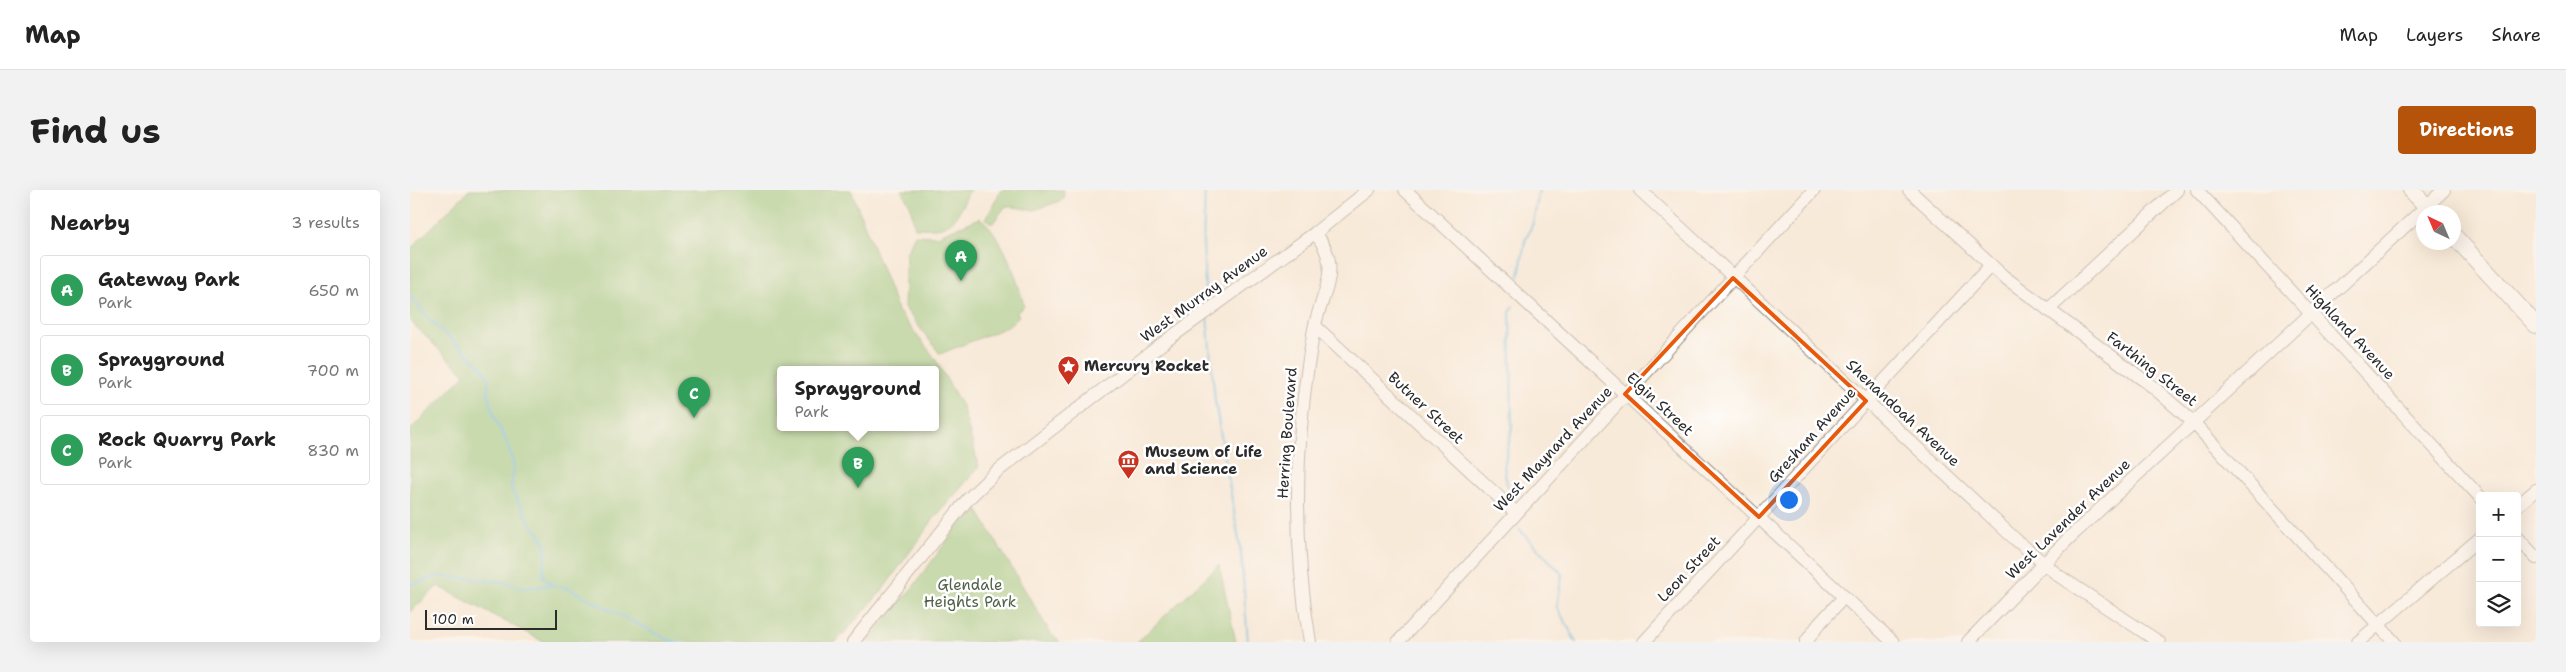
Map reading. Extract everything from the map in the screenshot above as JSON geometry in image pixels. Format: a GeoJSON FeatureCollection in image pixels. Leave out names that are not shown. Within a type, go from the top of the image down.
{"type":"FeatureCollection","features":[{"type":"Feature","properties":{"kind":"main road"},"geometry":{"type":"LineString","coordinates":[[2411,190],[2424,205]]}},
{"type":"Feature","properties":{"kind":"main road"},"geometry":{"type":"LineString","coordinates":[[2461,244],[2536,325]]}},
{"type":"Feature","properties":{"kind":"street","name":"West Murray Avenue"},"geometry":{"type":"LineString","coordinates":[[853,642],[963,505],[995,473],[1170,338],[1315,233],[1369,190]]}},
{"type":"Feature","properties":{"kind":"street","name":"Elgin Street"},"geometry":{"type":"LineString","coordinates":[[1405,190],[1893,642]]}},
{"type":"Feature","properties":{"kind":"street","name":"Shenandoah Avenue"},"geometry":{"type":"LineString","coordinates":[[1640,190],[1733,278],[2044,563],[2059,576],[2159,642]]}},
{"type":"Feature","properties":{"kind":"street","name":"West Maynard Avenue"},"geometry":{"type":"LineString","coordinates":[[1398,642],[1814,190]]}},
{"type":"Feature","properties":{"kind":"street","name":"Farthing Street"},"geometry":{"type":"LineString","coordinates":[[1910,190],[1991,265],[2048,310],[2153,387],[2193,422],[2394,642]]}},
{"type":"Feature","properties":{"kind":"street"},"geometry":{"type":"LineString","coordinates":[[2048,310],[2177,190]]}},
{"type":"Feature","properties":{"kind":"street","name":"Highland Avenue"},"geometry":{"type":"LineString","coordinates":[[2197,190],[2476,493]]}},
{"type":"Feature","properties":{"kind":"street","name":"West Lavender Avenue"},"geometry":{"type":"LineString","coordinates":[[2433,205],[2444,190]]}},
{"type":"Feature","properties":{"kind":"street","name":"West Lavender Avenue"},"geometry":{"type":"LineString","coordinates":[[1968,642],[2044,563],[2193,422],[2311,313],[2416,221]]}},
{"type":"Feature","properties":{"kind":"street","name":"Herring Boulevard"},"geometry":{"type":"LineString","coordinates":[[1310,642],[1300,570],[1297,500],[1301,422],[1315,326],[1331,267],[1328,251],[1315,233]]}},
{"type":"Feature","properties":{"kind":"street","name":"Gresham Avenue"},"geometry":{"type":"LineString","coordinates":[[1759,517],[1991,265]]}},
{"type":"Feature","properties":{"kind":"street","name":"Butner Street"},"geometry":{"type":"LineString","coordinates":[[1315,326],[1516,512]]}},
{"type":"Feature","properties":{"kind":"street"},"geometry":{"type":"LineString","coordinates":[[2521,503],[2536,490]]}},
{"type":"Feature","properties":{"kind":"street","name":"Leon Street"},"geometry":{"type":"LineString","coordinates":[[1644,642],[1759,517]]}},
{"type":"Feature","properties":{"kind":"street"},"geometry":{"type":"LineString","coordinates":[[2358,642],[2476,541]]}},
{"type":"Feature","properties":{"kind":"street"},"geometry":{"type":"LineString","coordinates":[[2521,541],[2536,558]]}},
{"type":"Feature","properties":{"kind":"street"},"geometry":{"type":"LineString","coordinates":[[1806,642],[1819,624],[1844,597]]}},
{"type":"Feature","properties":{"kind":"highlighted area"},"geometry":{"type":"Polygon","coordinates":[[[1733,278],[1866,401],[1759,517],[1625,394],[1733,278]]]}},
{"type":"Feature","properties":{"kind":"green space"},"geometry":{"type":"Polygon","coordinates":[[[469,190],[851,190],[898,311],[934,357],[962,406],[979,467],[933,520],[881,592],[836,642],[544,642],[438,586],[410,612],[410,430],[465,375],[410,321],[410,249],[469,190]]]}},
{"type":"Feature","properties":{"kind":"green space"},"geometry":{"type":"Polygon","coordinates":[[[901,190],[970,190],[960,211],[951,222],[938,228],[915,228],[910,205],[901,190]]]}},
{"type":"Feature","properties":{"kind":"green space"},"geometry":{"type":"Polygon","coordinates":[[[1001,190],[1064,190],[1063,200],[1034,210],[1006,206],[992,224],[986,219],[1001,190]]]}},
{"type":"Feature","properties":{"kind":"green space"},"geometry":{"type":"Polygon","coordinates":[[[980,218],[995,235],[1008,258],[1018,283],[1024,306],[1017,312],[1019,316],[1007,327],[940,354],[904,307],[906,253],[915,235],[937,236],[980,218]]]}},
{"type":"Feature","properties":{"kind":"green space","name":"Glendale Heights Park"},"geometry":{"type":"Polygon","coordinates":[[[974,504],[1051,634],[1060,642],[866,642],[913,587],[974,504]]]}},
{"type":"Feature","properties":{"kind":"green space"},"geometry":{"type":"Polygon","coordinates":[[[1219,565],[1236,642],[1137,642],[1219,565]]]}},
{"type":"Feature","properties":{"kind":"waterway"},"geometry":{"type":"LineString","coordinates":[[1205,190],[1203,245],[1206,306]]}},
{"type":"Feature","properties":{"kind":"waterway"},"geometry":{"type":"LineString","coordinates":[[1519,276],[1525,241],[1533,223],[1539,190]]}},
{"type":"Feature","properties":{"kind":"waterway"},"geometry":{"type":"LineString","coordinates":[[410,296],[429,319],[480,365],[488,377],[488,393],[495,418],[507,443],[514,467],[511,489],[531,524],[544,540],[546,548],[543,576],[552,585]]}},
{"type":"Feature","properties":{"kind":"waterway"},"geometry":{"type":"LineString","coordinates":[[1513,306],[1510,312],[1512,427],[1504,467],[1507,485],[1515,495]]}},
{"type":"Feature","properties":{"kind":"waterway"},"geometry":{"type":"LineString","coordinates":[[1207,316],[1215,401],[1241,553],[1248,642]]}},
{"type":"Feature","properties":{"kind":"waterway"},"geometry":{"type":"LineString","coordinates":[[1520,530],[1562,574],[1557,607],[1576,642]]}},
{"type":"Feature","properties":{"kind":"waterway"},"geometry":{"type":"LineString","coordinates":[[410,585],[438,576],[499,581],[524,588],[552,585],[568,588],[666,639],[680,642]]}},
{"type":"Feature","properties":{"kind":"place","name":"Gateway Park"},"geometry":{"type":"Point","coordinates":[961,281]}},
{"type":"Feature","properties":{"kind":"place","name":"Mercury Rocket"},"geometry":{"type":"Point","coordinates":[1068,385]}},
{"type":"Feature","properties":{"kind":"place","name":"Rock Quarry Park"},"geometry":{"type":"Point","coordinates":[694,418]}},
{"type":"Feature","properties":{"kind":"place","name":"Museum of Life and Science"},"geometry":{"type":"Point","coordinates":[1129,480]}},
{"type":"Feature","properties":{"kind":"place","name":"Sprayground"},"geometry":{"type":"Point","coordinates":[858,488]}}]}
